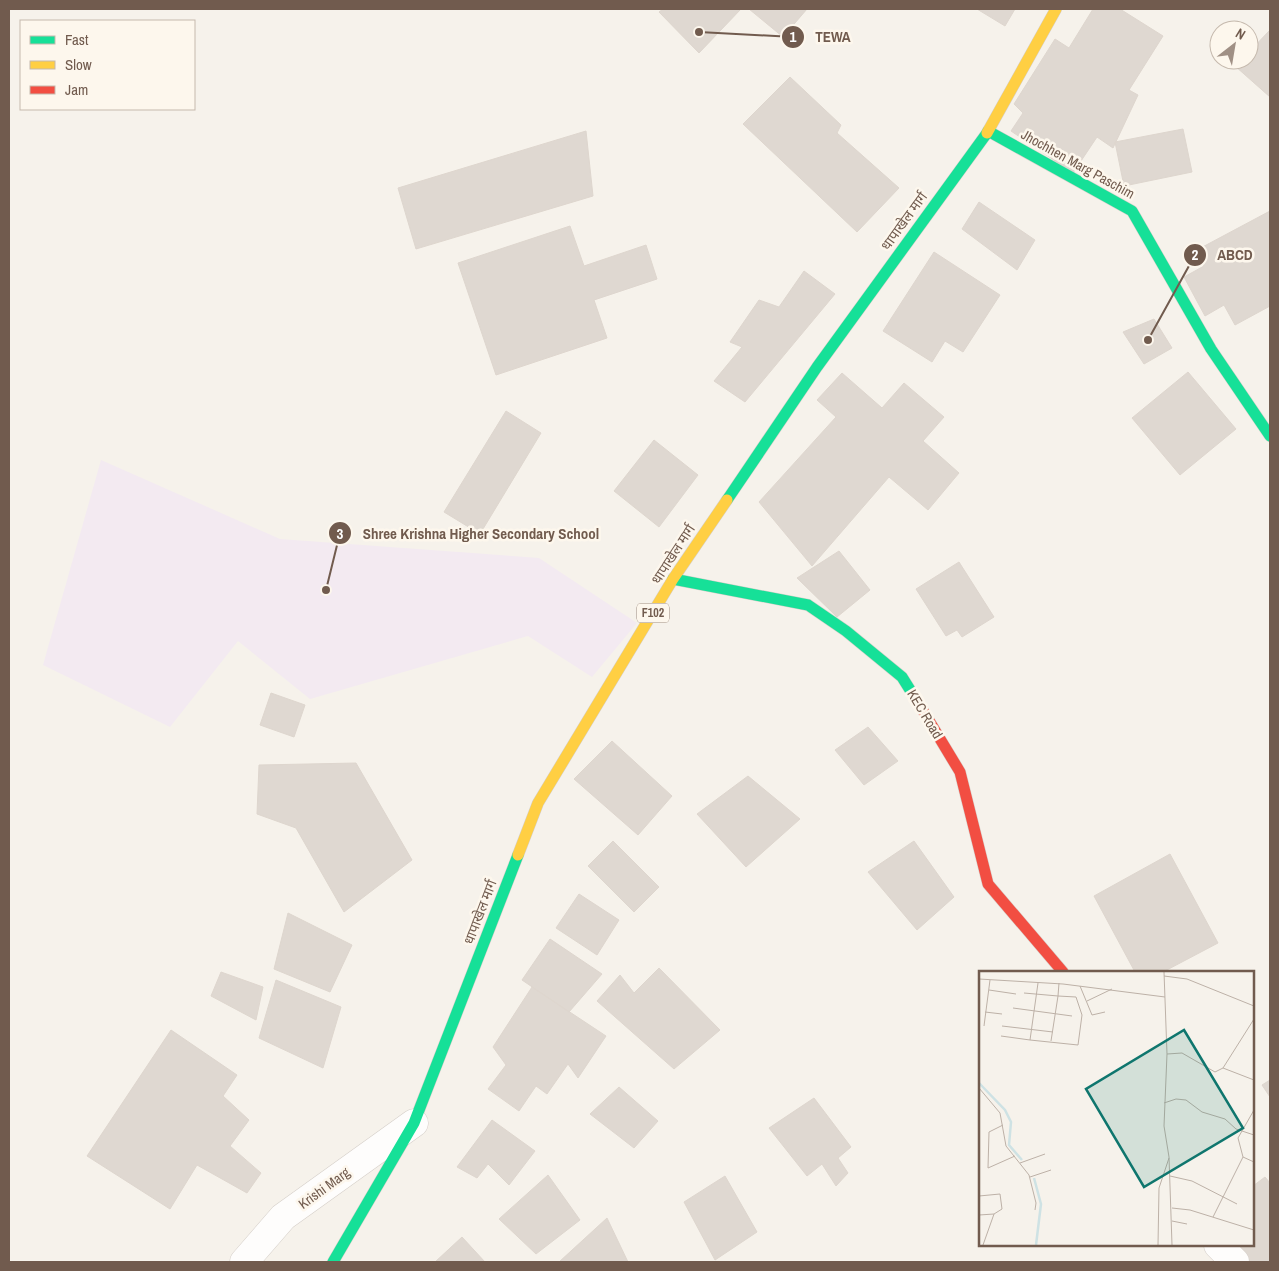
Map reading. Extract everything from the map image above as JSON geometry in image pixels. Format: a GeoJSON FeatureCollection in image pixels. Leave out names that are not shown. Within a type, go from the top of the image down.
{"type":"FeatureCollection","features":[{"type":"Feature","properties":{"kind":"main road","name":"धापाखेल मार्ग"},"geometry":{"type":"LineString","coordinates":[[333,1262],[414,1123],[538,803],[673,579],[816,368],[988,131],[1056,9]]}},
{"type":"Feature","properties":{"kind":"main road","name":"Jhochhen Marg Paschim"},"geometry":{"type":"LineString","coordinates":[[988,131],[1132,211],[1211,349],[1270,436]]}},
{"type":"Feature","properties":{"kind":"main road","name":"KEC Road"},"geometry":{"type":"LineString","coordinates":[[673,579],[808,605],[846,631],[902,676],[960,772],[988,884],[1063,971]]}},
{"type":"Feature","properties":{"kind":"street","name":"Krishi Marg"},"geometry":{"type":"LineString","coordinates":[[244,1262],[283,1217],[414,1123]]}},
{"type":"Feature","properties":{"kind":"street"},"geometry":{"type":"LineString","coordinates":[[1219,1246],[1235,1262]]}},
{"type":"Feature","properties":{"kind":"shaded area"},"geometry":{"type":"Polygon","coordinates":[[[101,460],[280,539],[539,558],[637,623],[592,677],[528,636],[310,699],[238,641],[170,727],[43,665],[101,460]]]}},
{"type":"Feature","properties":{"kind":"building"},"geometry":{"type":"Polygon","coordinates":[[[663,9],[741,9],[699,53],[659,12],[663,9]]]}},
{"type":"Feature","properties":{"kind":"building"},"geometry":{"type":"Polygon","coordinates":[[[749,9],[807,9],[783,37],[749,9]]]}},
{"type":"Feature","properties":{"kind":"building"},"geometry":{"type":"Polygon","coordinates":[[[977,9],[1015,9],[1005,26],[977,9]]]}},
{"type":"Feature","properties":{"kind":"building"},"geometry":{"type":"Polygon","coordinates":[[[1093,9],[1120,9],[1163,36],[1129,90],[1138,95],[1113,148],[1097,137],[1073,173],[1011,131],[1023,113],[1014,104],[1055,39],[1069,48],[1093,9]]]}},
{"type":"Feature","properties":{"kind":"building"},"geometry":{"type":"Polygon","coordinates":[[[1270,30],[1270,97],[1240,70],[1259,70],[1259,42],[1270,30]]]}},
{"type":"Feature","properties":{"kind":"building"},"geometry":{"type":"Polygon","coordinates":[[[790,77],[841,125],[837,133],[899,188],[857,232],[743,124],[790,77]]]}},
{"type":"Feature","properties":{"kind":"building"},"geometry":{"type":"Polygon","coordinates":[[[1183,129],[1192,172],[1124,186],[1115,142],[1183,129]]]}},
{"type":"Feature","properties":{"kind":"building"},"geometry":{"type":"Polygon","coordinates":[[[586,131],[593,196],[416,249],[398,188],[586,131]]]}},
{"type":"Feature","properties":{"kind":"building"},"geometry":{"type":"Polygon","coordinates":[[[979,202],[1035,240],[1017,270],[962,229],[979,202]]]}},
{"type":"Feature","properties":{"kind":"building"},"geometry":{"type":"Polygon","coordinates":[[[1270,211],[1270,306],[1235,325],[1224,305],[1205,316],[1184,277],[1204,266],[1195,251],[1270,211]]]}},
{"type":"Feature","properties":{"kind":"building"},"geometry":{"type":"Polygon","coordinates":[[[570,226],[584,266],[646,245],[657,279],[594,300],[607,338],[496,375],[458,263],[570,226]]]}},
{"type":"Feature","properties":{"kind":"building"},"geometry":{"type":"Polygon","coordinates":[[[934,252],[1000,295],[963,352],[945,341],[932,362],[883,331],[934,252]]]}},
{"type":"Feature","properties":{"kind":"building"},"geometry":{"type":"Polygon","coordinates":[[[804,271],[835,294],[745,402],[714,381],[742,347],[730,342],[759,300],[779,307],[804,271]]]}},
{"type":"Feature","properties":{"kind":"building"},"geometry":{"type":"Polygon","coordinates":[[[1154,319],[1172,348],[1144,364],[1123,332],[1154,319]]]}},
{"type":"Feature","properties":{"kind":"building"},"geometry":{"type":"Polygon","coordinates":[[[1188,372],[1236,429],[1180,475],[1132,418],[1188,372]]]}},
{"type":"Feature","properties":{"kind":"building"},"geometry":{"type":"Polygon","coordinates":[[[842,373],[882,408],[904,383],[944,417],[923,441],[959,473],[928,510],[889,477],[812,566],[759,502],[836,417],[817,400],[842,373]]]}},
{"type":"Feature","properties":{"kind":"building"},"geometry":{"type":"Polygon","coordinates":[[[506,411],[541,433],[480,534],[444,512],[506,411]]]}},
{"type":"Feature","properties":{"kind":"building"},"geometry":{"type":"Polygon","coordinates":[[[654,440],[698,475],[659,527],[614,491],[654,440]]]}},
{"type":"Feature","properties":{"kind":"building"},"geometry":{"type":"Polygon","coordinates":[[[839,551],[870,590],[837,617],[797,578],[839,551]]]}},
{"type":"Feature","properties":{"kind":"building"},"geometry":{"type":"Polygon","coordinates":[[[959,562],[994,617],[962,637],[957,630],[946,636],[916,589],[959,562]]]}},
{"type":"Feature","properties":{"kind":"building"},"geometry":{"type":"Polygon","coordinates":[[[271,693],[305,705],[294,737],[260,725],[271,693]]]}},
{"type":"Feature","properties":{"kind":"building"},"geometry":{"type":"Polygon","coordinates":[[[868,727],[898,761],[864,785],[835,750],[868,727]]]}},
{"type":"Feature","properties":{"kind":"building"},"geometry":{"type":"Polygon","coordinates":[[[612,741],[672,796],[638,835],[574,779],[612,741]]]}},
{"type":"Feature","properties":{"kind":"building"},"geometry":{"type":"Polygon","coordinates":[[[356,763],[412,860],[344,912],[296,828],[257,814],[259,765],[356,763]]]}},
{"type":"Feature","properties":{"kind":"building"},"geometry":{"type":"Polygon","coordinates":[[[748,776],[800,819],[746,867],[697,814],[748,776]]]}},
{"type":"Feature","properties":{"kind":"building"},"geometry":{"type":"Polygon","coordinates":[[[613,841],[659,887],[634,912],[588,866],[613,841]]]}},
{"type":"Feature","properties":{"kind":"building"},"geometry":{"type":"Polygon","coordinates":[[[914,841],[954,897],[917,930],[868,872],[914,841]]]}},
{"type":"Feature","properties":{"kind":"building"},"geometry":{"type":"Polygon","coordinates":[[[1170,854],[1218,943],[1165,971],[1134,971],[1094,896],[1170,854]]]}},
{"type":"Feature","properties":{"kind":"building"},"geometry":{"type":"Polygon","coordinates":[[[579,894],[619,920],[597,955],[556,928],[579,894]]]}},
{"type":"Feature","properties":{"kind":"building"},"geometry":{"type":"Polygon","coordinates":[[[288,913],[352,945],[330,992],[274,969],[288,913]]]}},
{"type":"Feature","properties":{"kind":"building"},"geometry":{"type":"Polygon","coordinates":[[[550,939],[602,974],[569,1012],[522,980],[550,939]]]}},
{"type":"Feature","properties":{"kind":"building"},"geometry":{"type":"Polygon","coordinates":[[[659,968],[720,1030],[674,1069],[597,1001],[620,975],[634,993],[659,968]]]}},
{"type":"Feature","properties":{"kind":"building"},"geometry":{"type":"Polygon","coordinates":[[[221,972],[263,987],[256,1020],[211,996],[221,972]]]}},
{"type":"Feature","properties":{"kind":"building"},"geometry":{"type":"Polygon","coordinates":[[[276,980],[341,1007],[323,1068],[259,1038],[276,980]]]}},
{"type":"Feature","properties":{"kind":"building"},"geometry":{"type":"Polygon","coordinates":[[[532,987],[606,1036],[578,1078],[568,1064],[547,1094],[536,1086],[519,1111],[488,1089],[506,1065],[493,1047],[532,987]]]}},
{"type":"Feature","properties":{"kind":"building"},"geometry":{"type":"Polygon","coordinates":[[[171,1030],[237,1075],[223,1096],[249,1120],[230,1146],[261,1173],[247,1193],[197,1165],[170,1209],[87,1156],[171,1030]]]}},
{"type":"Feature","properties":{"kind":"building"},"geometry":{"type":"Polygon","coordinates":[[[1270,1080],[1270,1097],[1262,1085],[1270,1080]]]}},
{"type":"Feature","properties":{"kind":"building"},"geometry":{"type":"Polygon","coordinates":[[[619,1087],[658,1121],[634,1148],[590,1114],[619,1087]]]}},
{"type":"Feature","properties":{"kind":"building"},"geometry":{"type":"Polygon","coordinates":[[[814,1098],[851,1147],[838,1158],[848,1173],[836,1186],[822,1164],[807,1176],[769,1128],[814,1098]]]}},
{"type":"Feature","properties":{"kind":"building"},"geometry":{"type":"Polygon","coordinates":[[[492,1120],[535,1151],[509,1185],[488,1164],[477,1178],[457,1167],[492,1120]]]}},
{"type":"Feature","properties":{"kind":"building"},"geometry":{"type":"Polygon","coordinates":[[[548,1175],[580,1220],[536,1254],[499,1219],[548,1175]]]}},
{"type":"Feature","properties":{"kind":"building"},"geometry":{"type":"Polygon","coordinates":[[[725,1176],[757,1232],[715,1260],[684,1202],[725,1176]]]}},
{"type":"Feature","properties":{"kind":"building"},"geometry":{"type":"Polygon","coordinates":[[[1265,1177],[1270,1183],[1270,1262],[1250,1262],[1240,1246],[1254,1246],[1254,1185],[1265,1177]]]}},
{"type":"Feature","properties":{"kind":"building"},"geometry":{"type":"Polygon","coordinates":[[[607,1218],[628,1262],[559,1262],[607,1218]]]}},
{"type":"Feature","properties":{"kind":"building"},"geometry":{"type":"Polygon","coordinates":[[[462,1237],[485,1262],[435,1262],[462,1237]]]}},
{"type":"Feature","properties":{"kind":"traffic: fast"},"geometry":{"type":"LineString","coordinates":[[988,131],[1132,211],[1211,349],[1270,436]]}},
{"type":"Feature","properties":{"kind":"traffic: fast"},"geometry":{"type":"LineString","coordinates":[[727,500],[817,367],[987,133]]}},
{"type":"Feature","properties":{"kind":"traffic: fast"},"geometry":{"type":"LineString","coordinates":[[673,579],[808,605],[846,631],[902,677],[922,709]]}},
{"type":"Feature","properties":{"kind":"traffic: fast"},"geometry":{"type":"LineString","coordinates":[[333,1262],[414,1123],[518,855]]}},
{"type":"Feature","properties":{"kind":"traffic: slow"},"geometry":{"type":"LineString","coordinates":[[987,133],[1056,9]]}},
{"type":"Feature","properties":{"kind":"traffic: slow"},"geometry":{"type":"LineString","coordinates":[[518,855],[538,803],[673,579],[727,500]]}},
{"type":"Feature","properties":{"kind":"traffic: jam"},"geometry":{"type":"LineString","coordinates":[[922,709],[960,772],[988,884],[1062,971]]}},
{"type":"Feature","properties":{"kind":"place","name":"TEWA"},"geometry":{"type":"Point","coordinates":[699,32]}},
{"type":"Feature","properties":{"kind":"place","name":"ABCD"},"geometry":{"type":"Point","coordinates":[1148,340]}},
{"type":"Feature","properties":{"kind":"place","name":"Shree Krishna Higher Secondary School"},"geometry":{"type":"Point","coordinates":[326,590]}}]}
